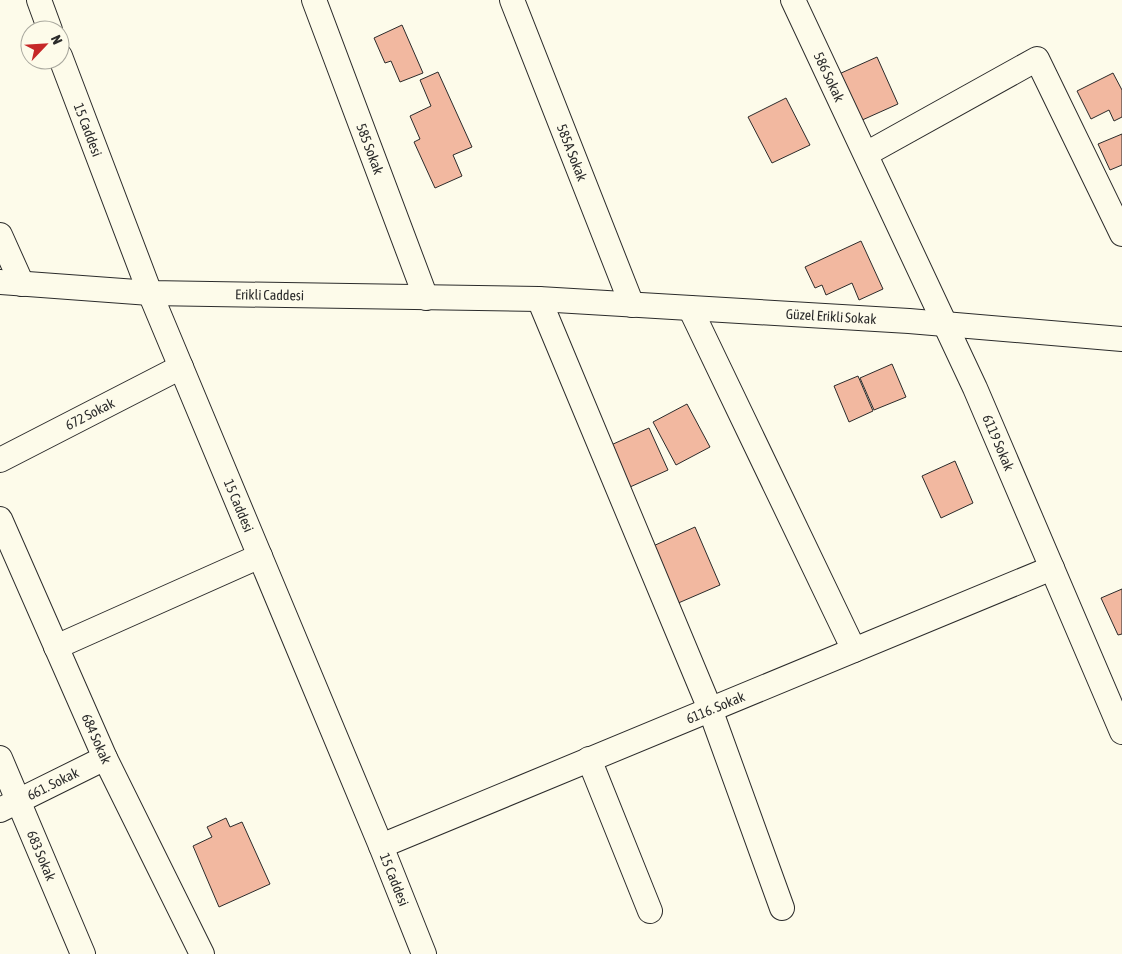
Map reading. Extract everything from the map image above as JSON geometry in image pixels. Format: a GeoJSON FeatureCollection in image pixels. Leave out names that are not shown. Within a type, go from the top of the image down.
{"type":"FeatureCollection","features":[{"type":"Feature","properties":{"kind":"street"},"geometry":{"type":"LineString","coordinates":[[39,0],[46,20]]}},
{"type":"Feature","properties":{"kind":"street","name":"585 Sokak"},"geometry":{"type":"LineString","coordinates":[[314,0],[426,298]]}},
{"type":"Feature","properties":{"kind":"street","name":"585A Sokak"},"geometry":{"type":"LineString","coordinates":[[512,0],[632,305]]}},
{"type":"Feature","properties":{"kind":"street","name":"586 Sokak"},"geometry":{"type":"LineString","coordinates":[[793,0],[866,154]]}},
{"type":"Feature","properties":{"kind":"street"},"geometry":{"type":"LineString","coordinates":[[866,154],[1037,59],[1122,234]]}},
{"type":"Feature","properties":{"kind":"street","name":"15 Caddesi"},"geometry":{"type":"LineString","coordinates":[[65,70],[150,293],[381,846],[424,954]]}},
{"type":"Feature","properties":{"kind":"street","name":"6119 Sokak"},"geometry":{"type":"LineString","coordinates":[[866,154],[976,388],[1122,732]]}},
{"type":"Feature","properties":{"kind":"street"},"geometry":{"type":"LineString","coordinates":[[0,235],[11,283]]}},
{"type":"Feature","properties":{"kind":"street","name":"Erikli Caddesi"},"geometry":{"type":"LineString","coordinates":[[11,283],[150,293],[540,299]]}},
{"type":"Feature","properties":{"kind":"street"},"geometry":{"type":"LineString","coordinates":[[540,299],[710,709],[782,908]]}},
{"type":"Feature","properties":{"kind":"street","name":"Güzel Erikli Sokak"},"geometry":{"type":"LineString","coordinates":[[540,299],[909,321],[1122,339]]}},
{"type":"Feature","properties":{"kind":"street"},"geometry":{"type":"LineString","coordinates":[[690,308],[854,650]]}},
{"type":"Feature","properties":{"kind":"street","name":"672 Sokak"},"geometry":{"type":"LineString","coordinates":[[0,460],[181,367]]}},
{"type":"Feature","properties":{"kind":"street","name":"684 Sokak"},"geometry":{"type":"LineString","coordinates":[[0,519],[105,758],[202,954]]}},
{"type":"Feature","properties":{"kind":"street"},"geometry":{"type":"LineString","coordinates":[[56,647],[260,556]]}},
{"type":"Feature","properties":{"kind":"street","name":"6116. Sokak"},"geometry":{"type":"LineString","coordinates":[[381,846],[1052,568]]}},
{"type":"Feature","properties":{"kind":"street","name":"683 Sokak"},"geometry":{"type":"LineString","coordinates":[[0,758],[10,806],[83,954]]}},
{"type":"Feature","properties":{"kind":"street","name":"661. Sokak"},"geometry":{"type":"LineString","coordinates":[[10,806],[105,758]]}},
{"type":"Feature","properties":{"kind":"street"},"geometry":{"type":"LineString","coordinates":[[589,759],[650,911]]}},
{"type":"Feature","properties":{"kind":"building"},"geometry":{"type":"Polygon","coordinates":[[[402,25],[423,73],[400,82],[391,61],[385,63],[374,38],[402,25]]]}},
{"type":"Feature","properties":{"kind":"building"},"geometry":{"type":"Polygon","coordinates":[[[877,57],[898,104],[860,121],[839,74],[877,57]]]}},
{"type":"Feature","properties":{"kind":"building"},"geometry":{"type":"Polygon","coordinates":[[[438,72],[472,147],[453,155],[462,176],[435,188],[414,142],[420,139],[410,116],[431,106],[420,80],[438,72]]]}},
{"type":"Feature","properties":{"kind":"building"},"geometry":{"type":"Polygon","coordinates":[[[1113,73],[1122,90],[1122,117],[1114,121],[1109,110],[1091,119],[1077,91],[1113,73]]]}},
{"type":"Feature","properties":{"kind":"building"},"geometry":{"type":"Polygon","coordinates":[[[786,98],[810,145],[772,163],[748,117],[786,98]]]}},
{"type":"Feature","properties":{"kind":"building"},"geometry":{"type":"Polygon","coordinates":[[[1122,134],[1122,165],[1110,170],[1098,144],[1122,134]]]}},
{"type":"Feature","properties":{"kind":"building"},"geometry":{"type":"Polygon","coordinates":[[[861,241],[883,289],[859,300],[852,283],[826,295],[822,285],[815,288],[805,267],[861,241]]]}},
{"type":"Feature","properties":{"kind":"building"},"geometry":{"type":"Polygon","coordinates":[[[892,364],[906,397],[874,410],[860,378],[892,364]]]}},
{"type":"Feature","properties":{"kind":"building"},"geometry":{"type":"Polygon","coordinates":[[[858,376],[873,411],[849,422],[834,386],[858,376]]]}},
{"type":"Feature","properties":{"kind":"building"},"geometry":{"type":"Polygon","coordinates":[[[687,404],[710,447],[676,465],[653,422],[687,404]]]}},
{"type":"Feature","properties":{"kind":"building"},"geometry":{"type":"Polygon","coordinates":[[[649,428],[668,470],[630,487],[611,445],[649,428]]]}},
{"type":"Feature","properties":{"kind":"building"},"geometry":{"type":"Polygon","coordinates":[[[955,461],[973,503],[941,518],[922,476],[955,461]]]}},
{"type":"Feature","properties":{"kind":"building"},"geometry":{"type":"Polygon","coordinates":[[[695,527],[720,585],[676,604],[651,547],[695,527]]]}},
{"type":"Feature","properties":{"kind":"building"},"geometry":{"type":"Polygon","coordinates":[[[1122,589],[1122,634],[1118,635],[1101,598],[1122,589]]]}},
{"type":"Feature","properties":{"kind":"building"},"geometry":{"type":"Polygon","coordinates":[[[226,818],[230,827],[242,822],[270,884],[219,907],[193,846],[212,837],[207,827],[226,818]]]}}]}
